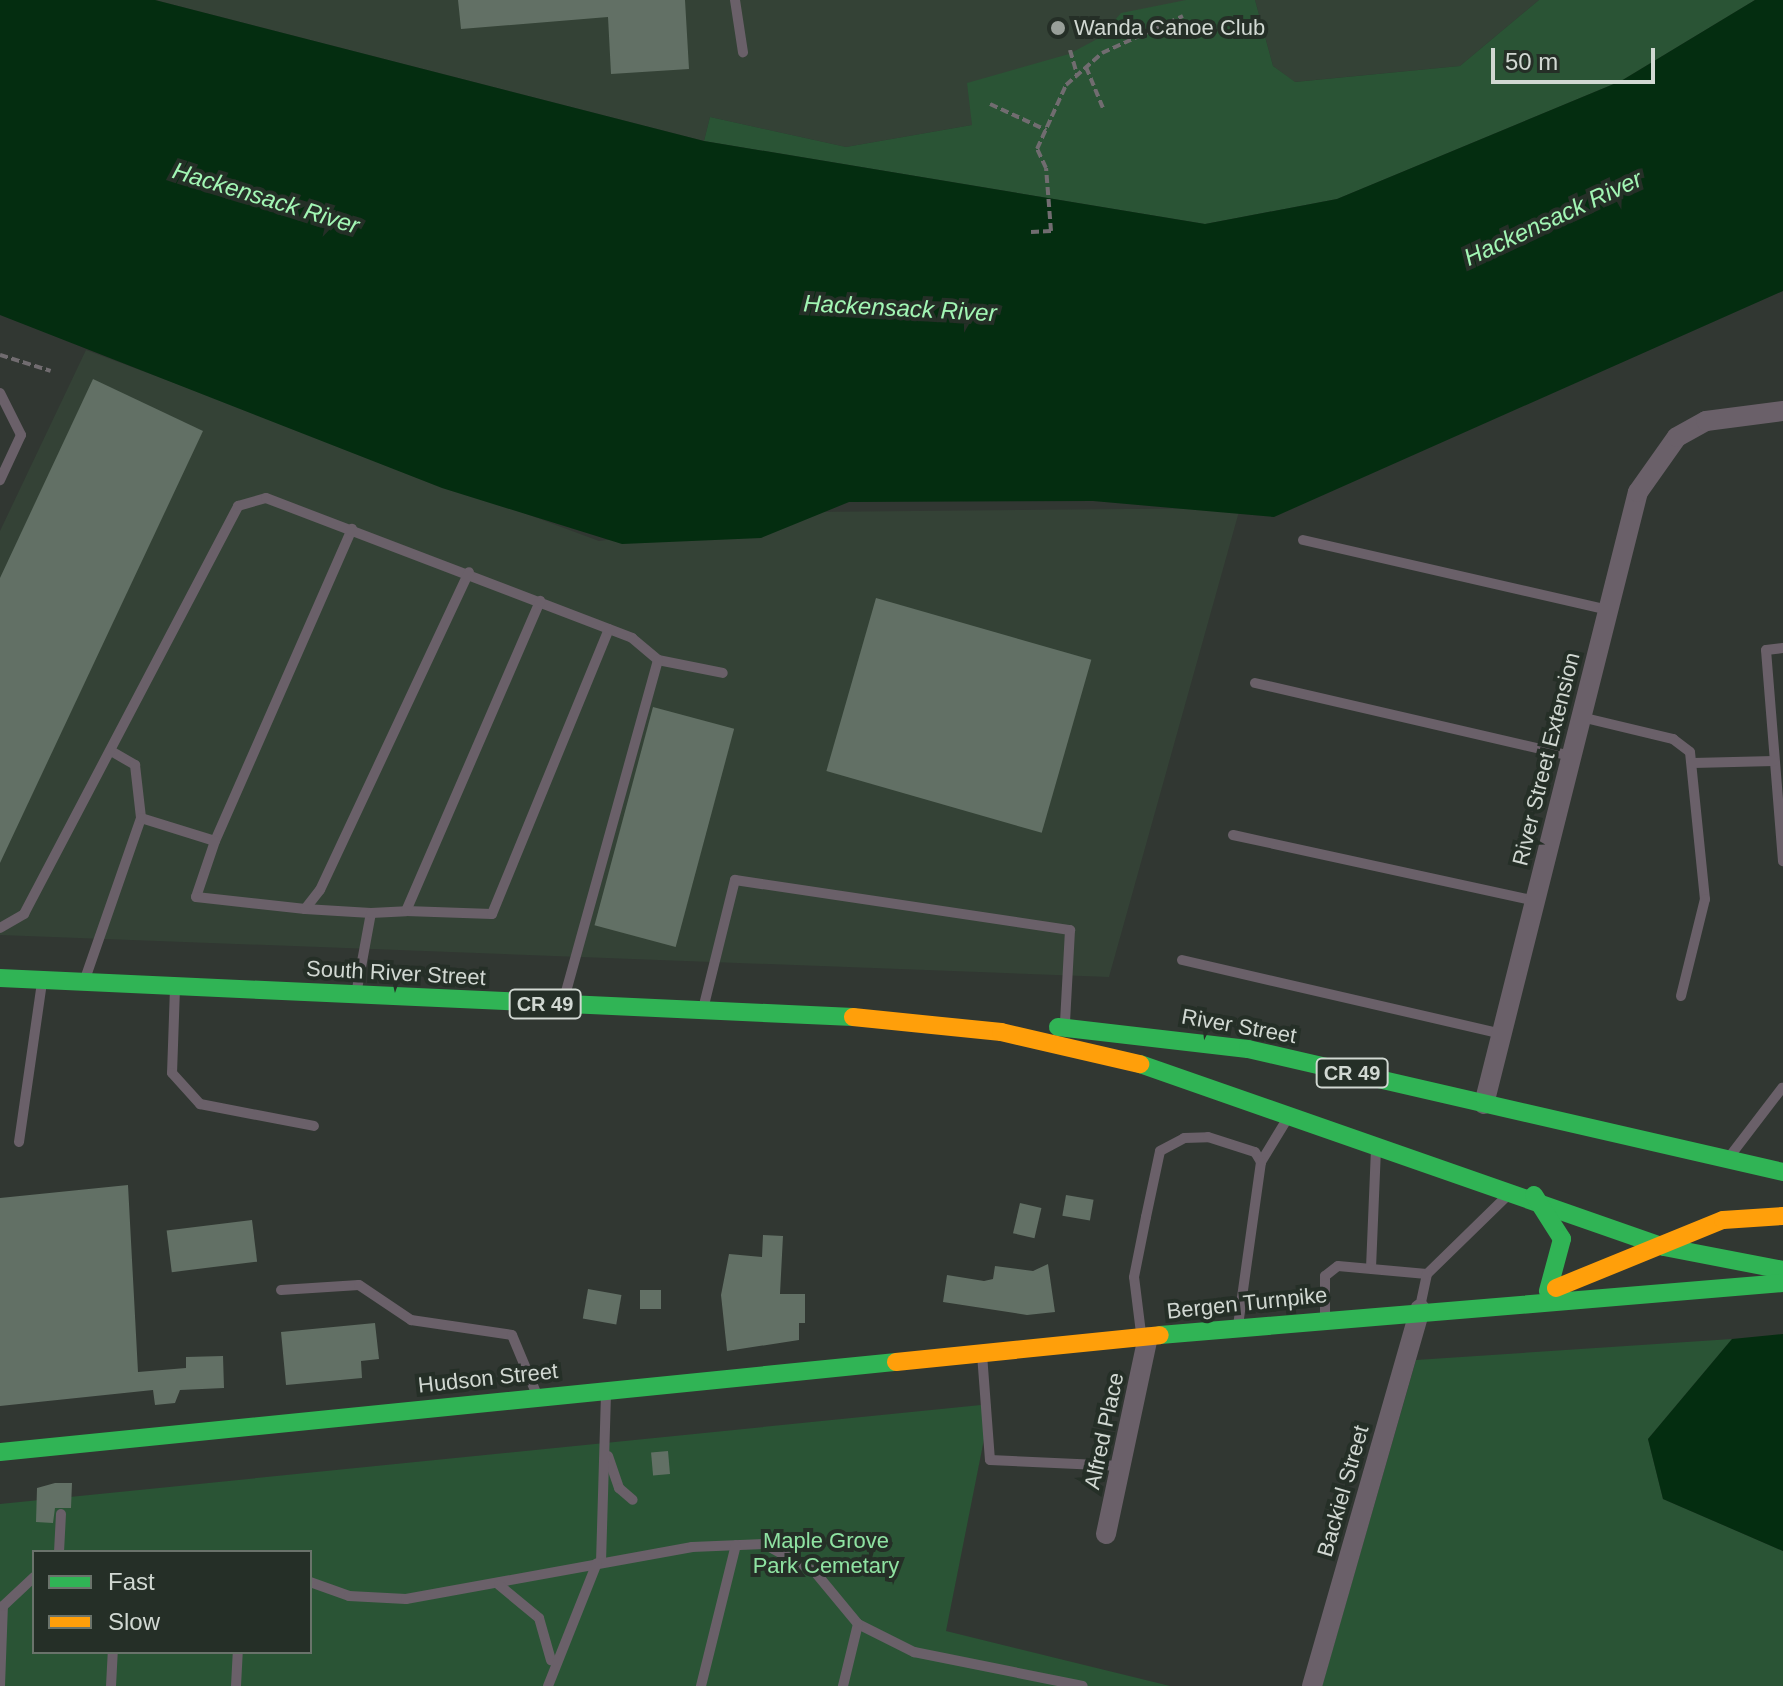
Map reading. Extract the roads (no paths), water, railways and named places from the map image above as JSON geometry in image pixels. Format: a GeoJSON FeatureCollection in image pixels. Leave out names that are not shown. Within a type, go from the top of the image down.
{"type":"FeatureCollection","features":[{"type":"Feature","properties":{"kind":"main road","name":"South River Street"},"geometry":{"type":"LineString","coordinates":[[0,978],[914,1020],[1076,1047],[1292,1110]]}},
{"type":"Feature","properties":{"kind":"main road","name":"River Street"},"geometry":{"type":"LineString","coordinates":[[914,1020],[1065,1028],[1248,1049],[1783,1172]]}},
{"type":"Feature","properties":{"kind":"main road","name":"CR 49"},"geometry":{"type":"LineString","coordinates":[[1292,1110],[1533,1194],[1664,1247],[1783,1270]]}},
{"type":"Feature","properties":{"kind":"main road"},"geometry":{"type":"LineString","coordinates":[[1533,1194],[1562,1239],[1548,1291]]}},
{"type":"Feature","properties":{"kind":"main road","name":"Bergen Turnpike"},"geometry":{"type":"LineString","coordinates":[[1518,1302],[1664,1247],[1723,1220],[1783,1216]]}},
{"type":"Feature","properties":{"kind":"main road","name":"Bergen Turnpike"},"geometry":{"type":"LineString","coordinates":[[982,1351],[1420,1309],[1783,1283]]}},
{"type":"Feature","properties":{"kind":"main road","name":"Hudson Street"},"geometry":{"type":"LineString","coordinates":[[0,1452],[982,1351]]}},
{"type":"Feature","properties":{"kind":"street","name":"River Street Extension"},"geometry":{"type":"LineString","coordinates":[[1484,1104],[1638,492],[1677,437],[1730,415],[1783,411]]}},
{"type":"Feature","properties":{"kind":"street","name":"Backiel Street"},"geometry":{"type":"LineString","coordinates":[[1312,1686],[1420,1309]]}},
{"type":"Feature","properties":{"kind":"street","name":"Alfred Place"},"geometry":{"type":"LineString","coordinates":[[1106,1534],[1145,1337]]}},
{"type":"Feature","properties":{"kind":"lane"},"geometry":{"type":"LineString","coordinates":[[735,0],[743,52]]}},
{"type":"Feature","properties":{"kind":"lane"},"geometry":{"type":"LineString","coordinates":[[0,393],[21,435],[0,480]]}},
{"type":"Feature","properties":{"kind":"lane"},"geometry":{"type":"LineString","coordinates":[[0,928],[24,914],[238,506],[266,498],[469,572],[609,629],[658,660],[723,673]]}},
{"type":"Feature","properties":{"kind":"lane"},"geometry":{"type":"LineString","coordinates":[[352,529],[215,841],[196,897],[371,913],[492,914],[609,629]]}},
{"type":"Feature","properties":{"kind":"lane"},"geometry":{"type":"LineString","coordinates":[[1303,540],[1609,610]]}},
{"type":"Feature","properties":{"kind":"lane"},"geometry":{"type":"LineString","coordinates":[[305,909],[320,890],[469,572]]}},
{"type":"Feature","properties":{"kind":"lane"},"geometry":{"type":"LineString","coordinates":[[406,911],[540,601]]}},
{"type":"Feature","properties":{"kind":"lane"},"geometry":{"type":"LineString","coordinates":[[1783,648],[1766,650],[1783,861]]}},
{"type":"Feature","properties":{"kind":"lane"},"geometry":{"type":"LineString","coordinates":[[562,1005],[658,660]]}},
{"type":"Feature","properties":{"kind":"lane"},"geometry":{"type":"LineString","coordinates":[[1255,683],[1572,756]]}},
{"type":"Feature","properties":{"kind":"lane"},"geometry":{"type":"LineString","coordinates":[[1581,717],[1673,739],[1693,763],[1705,899],[1681,996]]}},
{"type":"Feature","properties":{"kind":"lane"},"geometry":{"type":"LineString","coordinates":[[84,982],[141,818],[135,765],[111,751]]}},
{"type":"Feature","properties":{"kind":"lane"},"geometry":{"type":"LineString","coordinates":[[1693,763],[1774,761]]}},
{"type":"Feature","properties":{"kind":"lane"},"geometry":{"type":"LineString","coordinates":[[141,818],[215,841]]}},
{"type":"Feature","properties":{"kind":"lane"},"geometry":{"type":"LineString","coordinates":[[1233,835],[1535,901]]}},
{"type":"Feature","properties":{"kind":"lane"},"geometry":{"type":"LineString","coordinates":[[702,1011],[735,880],[1070,930],[1065,1028]]}},
{"type":"Feature","properties":{"kind":"lane"},"geometry":{"type":"LineString","coordinates":[[356,995],[371,913]]}},
{"type":"Feature","properties":{"kind":"lane"},"geometry":{"type":"LineString","coordinates":[[1182,960],[1502,1034]]}},
{"type":"Feature","properties":{"kind":"lane"},"geometry":{"type":"LineString","coordinates":[[19,1142],[42,980]]}},
{"type":"Feature","properties":{"kind":"lane"},"geometry":{"type":"LineString","coordinates":[[176,986],[172,1073],[200,1104],[314,1126]]}},
{"type":"Feature","properties":{"kind":"lane"},"geometry":{"type":"LineString","coordinates":[[1728,1159],[1783,1089],[1783,1080]]}},
{"type":"Feature","properties":{"kind":"lane"},"geometry":{"type":"LineString","coordinates":[[1237,1328],[1261,1162],[1292,1110]]}},
{"type":"Feature","properties":{"kind":"lane"},"geometry":{"type":"LineString","coordinates":[[1145,1337],[1134,1277],[1160,1151],[1184,1138],[1208,1137],[1255,1152],[1261,1162]]}},
{"type":"Feature","properties":{"kind":"lane"},"geometry":{"type":"LineString","coordinates":[[1371,1268],[1377,1139]]}},
{"type":"Feature","properties":{"kind":"lane"},"geometry":{"type":"LineString","coordinates":[[1420,1309],[1427,1274],[1463,1247],[1514,1188]]}},
{"type":"Feature","properties":{"kind":"lane"},"geometry":{"type":"LineString","coordinates":[[1325,1318],[1325,1276],[1338,1266],[1427,1274]]}},
{"type":"Feature","properties":{"kind":"lane"},"geometry":{"type":"LineString","coordinates":[[281,1290],[359,1285],[411,1320],[512,1335],[537,1397]]}},
{"type":"Feature","properties":{"kind":"lane"},"geometry":{"type":"LineString","coordinates":[[982,1351],[990,1460],[1121,1466]]}},
{"type":"Feature","properties":{"kind":"lane"},"geometry":{"type":"LineString","coordinates":[[548,1686],[551,1670],[599,1563],[606,1390]]}},
{"type":"Feature","properties":{"kind":"lane"},"geometry":{"type":"LineString","coordinates":[[605,1447],[619,1488],[633,1500]]}},
{"type":"Feature","properties":{"kind":"lane"},"geometry":{"type":"LineString","coordinates":[[59,1550],[61,1514]]}},
{"type":"Feature","properties":{"kind":"lane"},"geometry":{"type":"LineString","coordinates":[[701,1686],[736,1545]]}},
{"type":"Feature","properties":{"kind":"lane"},"geometry":{"type":"LineString","coordinates":[[312,1583],[349,1596],[406,1599],[499,1585],[599,1563],[736,1545],[774,1546],[794,1556],[858,1624],[914,1652],[1006,1674],[1083,1686]]}},
{"type":"Feature","properties":{"kind":"lane"},"geometry":{"type":"LineString","coordinates":[[0,1686],[3,1606],[32,1579]]}},
{"type":"Feature","properties":{"kind":"lane"},"geometry":{"type":"LineString","coordinates":[[499,1585],[539,1618],[551,1670]]}},
{"type":"Feature","properties":{"kind":"lane"},"geometry":{"type":"LineString","coordinates":[[843,1686],[858,1624]]}},
{"type":"Feature","properties":{"kind":"lane"},"geometry":{"type":"LineString","coordinates":[[111,1686],[113,1654]]}},
{"type":"Feature","properties":{"kind":"lane"},"geometry":{"type":"LineString","coordinates":[[236,1686],[238,1654]]}},
{"type":"Feature","properties":{"kind":"lane"},"geometry":{"type":"LineString","coordinates":[[1003,1686],[1006,1674]]}},
{"type":"Feature","properties":{"kind":"water","name":"Hackensack River"},"geometry":{"type":"Polygon","coordinates":[[[0,0],[155,0],[704,141],[1205,224],[1337,199],[1621,81],[1755,0],[1783,0],[1783,291],[1274,517],[1093,501],[849,502],[761,538],[622,544],[442,488],[0,315],[0,0]]]}},
{"type":"Feature","properties":{"kind":"water"},"geometry":{"type":"Polygon","coordinates":[[[1783,1334],[1783,1551],[1663,1499],[1648,1439],[1732,1339],[1783,1334]]]}},
{"type":"Feature","properties":{"kind":"place","name":"Wanda Canoe Club"},"geometry":{"type":"Point","coordinates":[1058,28]}},
{"type":"Feature","properties":{"kind":"park label","name":"Maple Grove Park Cemetary"},"geometry":{"type":"Point","coordinates":[826,1552]}}]}
